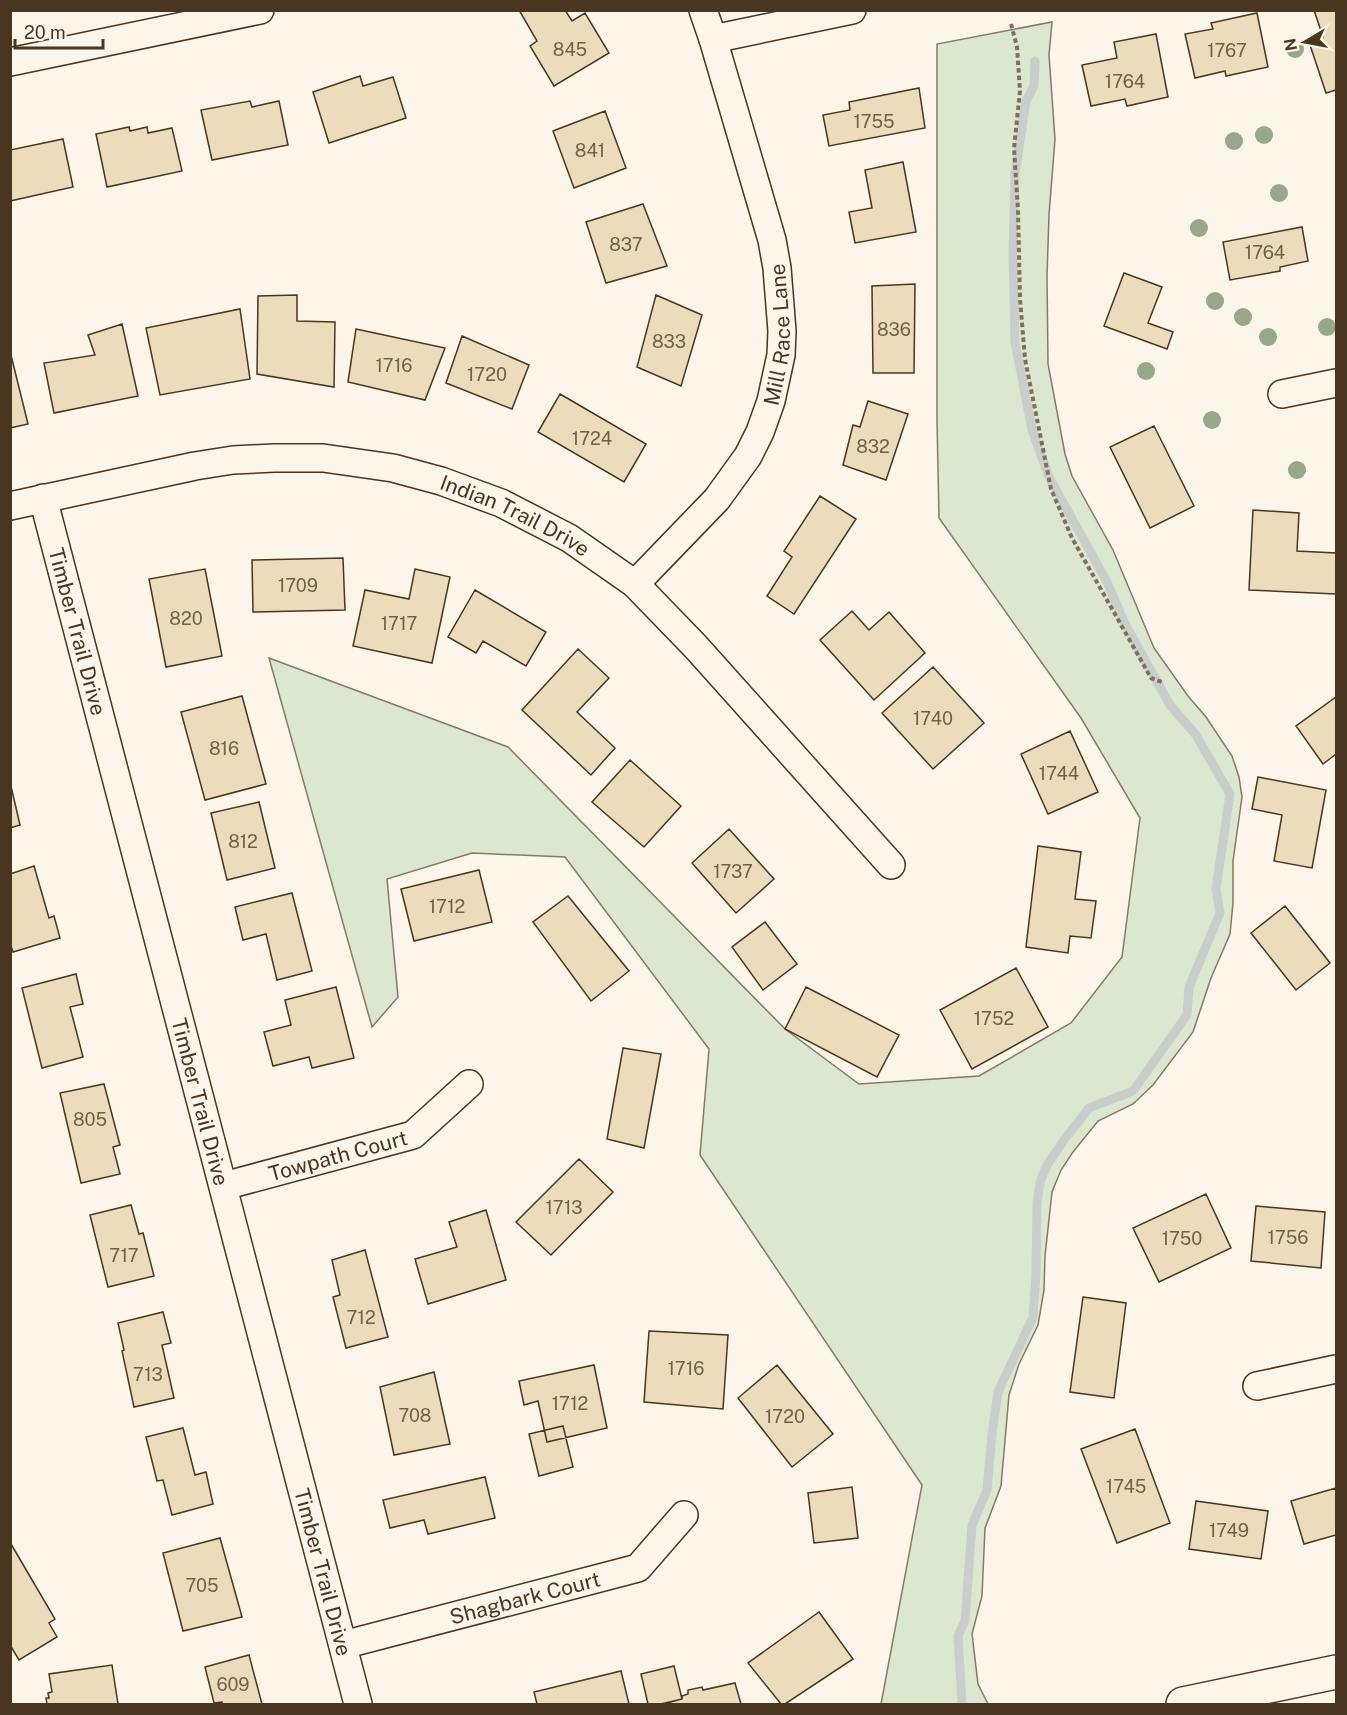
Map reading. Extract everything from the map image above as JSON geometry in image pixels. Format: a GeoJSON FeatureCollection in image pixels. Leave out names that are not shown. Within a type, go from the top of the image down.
{"type":"FeatureCollection","features":[{"type":"Feature","properties":{"kind":"main road"},"geometry":{"type":"LineString","coordinates":[[1182,1704],[1336,1672]]}},
{"type":"Feature","properties":{"kind":"street"},"geometry":{"type":"LineString","coordinates":[[10,63],[260,10]]}},
{"type":"Feature","properties":{"kind":"street","name":"Mill Race Lane"},"geometry":{"type":"LineString","coordinates":[[635,584],[717,499],[748,456],[760,432],[771,401],[781,355],[782,331],[777,268],[772,240],[703,10]]}},
{"type":"Feature","properties":{"kind":"street"},"geometry":{"type":"LineString","coordinates":[[713,39],[852,10]]}},
{"type":"Feature","properties":{"kind":"street"},"geometry":{"type":"LineString","coordinates":[[1282,394],[1336,383]]}},
{"type":"Feature","properties":{"kind":"street","name":"Indian Trail Drive"},"geometry":{"type":"LineString","coordinates":[[10,506],[195,466],[233,460],[274,458],[322,458],[393,468],[441,480],[501,503],[569,538],[635,584],[696,647],[891,865]]}},
{"type":"Feature","properties":{"kind":"street","name":"Timber Trail Drive"},"geometry":{"type":"LineString","coordinates":[[44,498],[358,1704]]}},
{"type":"Feature","properties":{"kind":"street","name":"Towpath Court"},"geometry":{"type":"LineString","coordinates":[[224,1186],[413,1135],[470,1084]]}},
{"type":"Feature","properties":{"kind":"street"},"geometry":{"type":"LineString","coordinates":[[1257,1386],[1336,1369]]}},
{"type":"Feature","properties":{"kind":"street","name":"Shagbark Court"},"geometry":{"type":"LineString","coordinates":[[343,1645],[638,1568],[684,1515]]}},
{"type":"Feature","properties":{"kind":"path"},"geometry":{"type":"LineString","coordinates":[[1011,24],[1017,47],[1020,91],[1014,148],[1020,299],[1025,359],[1051,489],[1072,538],[1151,678],[1162,682]]}},
{"type":"Feature","properties":{"kind":"green space"},"geometry":{"type":"Polygon","coordinates":[[[1052,22],[1049,55],[1055,139],[1047,276],[1048,364],[1065,454],[1072,476],[1113,550],[1154,648],[1232,756],[1239,777],[1242,797],[1233,861],[1230,934],[1211,978],[1193,1032],[1153,1085],[1133,1104],[1098,1121],[1061,1170],[1052,1192],[1044,1290],[1038,1325],[1019,1364],[1009,1395],[1001,1486],[985,1528],[982,1596],[972,1634],[978,1684],[988,1704],[881,1704],[922,1485],[700,1155],[709,1049],[565,857],[472,853],[387,879],[398,997],[372,1027],[269,658],[508,747],[785,1029],[859,1084],[979,1076],[1071,1023],[1122,957],[1140,818],[1081,718],[939,518],[937,421],[937,44],[1052,22]]]}},
{"type":"Feature","properties":{"kind":"building"},"geometry":{"type":"Polygon","coordinates":[[[519,10],[565,10],[572,21],[585,13],[609,53],[554,86],[530,46],[537,41],[519,10]]]}},
{"type":"Feature","properties":{"kind":"building"},"geometry":{"type":"Polygon","coordinates":[[[1314,10],[1336,10],[1336,90],[1326,93],[1309,42],[1323,37],[1314,10]]]}},
{"type":"Feature","properties":{"kind":"building"},"geometry":{"type":"Polygon","coordinates":[[[1257,13],[1268,67],[1226,76],[1225,71],[1195,78],[1185,34],[1213,29],[1211,23],[1257,13]]]}},
{"type":"Feature","properties":{"kind":"building"},"geometry":{"type":"Polygon","coordinates":[[[1156,34],[1168,97],[1127,106],[1125,99],[1091,106],[1082,65],[1117,58],[1114,42],[1156,34]]]}},
{"type":"Feature","properties":{"kind":"building"},"geometry":{"type":"Polygon","coordinates":[[[360,76],[363,86],[393,77],[406,118],[329,143],[313,92],[360,76]]]}},
{"type":"Feature","properties":{"kind":"building"},"geometry":{"type":"Polygon","coordinates":[[[919,88],[925,128],[829,146],[823,115],[850,110],[849,102],[919,88]]]}},
{"type":"Feature","properties":{"kind":"building"},"geometry":{"type":"Polygon","coordinates":[[[250,101],[252,107],[279,101],[288,145],[212,160],[201,110],[250,101]]]}},
{"type":"Feature","properties":{"kind":"building"},"geometry":{"type":"Polygon","coordinates":[[[605,111],[626,168],[574,188],[553,131],[605,111]]]}},
{"type":"Feature","properties":{"kind":"building"},"geometry":{"type":"Polygon","coordinates":[[[129,127],[130,131],[147,127],[148,133],[172,128],[182,171],[107,187],[96,134],[129,127]]]}},
{"type":"Feature","properties":{"kind":"building"},"geometry":{"type":"Polygon","coordinates":[[[63,139],[73,187],[10,201],[10,150],[63,139]]]}},
{"type":"Feature","properties":{"kind":"building"},"geometry":{"type":"Polygon","coordinates":[[[903,162],[916,232],[855,243],[849,212],[872,208],[865,170],[903,162]]]}},
{"type":"Feature","properties":{"kind":"building"},"geometry":{"type":"Polygon","coordinates":[[[643,204],[667,266],[606,283],[586,222],[643,204]]]}},
{"type":"Feature","properties":{"kind":"building"},"geometry":{"type":"Polygon","coordinates":[[[1302,227],[1308,261],[1280,267],[1280,271],[1230,280],[1223,242],[1302,227]]]}},
{"type":"Feature","properties":{"kind":"building"},"geometry":{"type":"Polygon","coordinates":[[[1124,273],[1162,287],[1148,323],[1173,332],[1167,349],[1104,326],[1124,273]]]}},
{"type":"Feature","properties":{"kind":"building"},"geometry":{"type":"Polygon","coordinates":[[[915,284],[914,373],[873,373],[872,286],[915,284]]]}},
{"type":"Feature","properties":{"kind":"building"},"geometry":{"type":"Polygon","coordinates":[[[297,295],[297,321],[335,322],[334,387],[257,374],[258,296],[297,295]]]}},
{"type":"Feature","properties":{"kind":"building"},"geometry":{"type":"Polygon","coordinates":[[[656,295],[702,315],[681,386],[637,367],[656,295]]]}},
{"type":"Feature","properties":{"kind":"building"},"geometry":{"type":"Polygon","coordinates":[[[240,309],[250,379],[160,395],[146,328],[240,309]]]}},
{"type":"Feature","properties":{"kind":"building"},"geometry":{"type":"Polygon","coordinates":[[[122,324],[138,396],[54,413],[44,363],[95,355],[88,335],[122,324]]]}},
{"type":"Feature","properties":{"kind":"building"},"geometry":{"type":"Polygon","coordinates":[[[356,329],[445,348],[425,400],[348,382],[356,329]]]}},
{"type":"Feature","properties":{"kind":"building"},"geometry":{"type":"Polygon","coordinates":[[[462,336],[529,365],[512,409],[446,383],[462,336]]]}},
{"type":"Feature","properties":{"kind":"building"},"geometry":{"type":"Polygon","coordinates":[[[10,351],[28,424],[10,428],[10,351]]]}},
{"type":"Feature","properties":{"kind":"building"},"geometry":{"type":"Polygon","coordinates":[[[560,394],[646,444],[624,482],[538,432],[560,394]]]}},
{"type":"Feature","properties":{"kind":"building"},"geometry":{"type":"Polygon","coordinates":[[[868,401],[908,414],[886,480],[843,465],[853,425],[860,427],[868,401]]]}},
{"type":"Feature","properties":{"kind":"building"},"geometry":{"type":"Polygon","coordinates":[[[1154,426],[1194,506],[1150,528],[1110,447],[1154,426]]]}},
{"type":"Feature","properties":{"kind":"building"},"geometry":{"type":"Polygon","coordinates":[[[820,496],[856,519],[794,614],[767,596],[792,557],[784,551],[820,496]]]}},
{"type":"Feature","properties":{"kind":"building"},"geometry":{"type":"Polygon","coordinates":[[[1253,510],[1299,513],[1297,551],[1336,553],[1336,594],[1249,590],[1253,510]]]}},
{"type":"Feature","properties":{"kind":"building"},"geometry":{"type":"Polygon","coordinates":[[[343,558],[345,610],[253,612],[252,560],[343,558]]]}},
{"type":"Feature","properties":{"kind":"building"},"geometry":{"type":"Polygon","coordinates":[[[205,569],[222,656],[166,667],[149,579],[205,569]]]}},
{"type":"Feature","properties":{"kind":"building"},"geometry":{"type":"Polygon","coordinates":[[[415,569],[450,577],[432,663],[353,646],[365,590],[409,599],[415,569]]]}},
{"type":"Feature","properties":{"kind":"building"},"geometry":{"type":"Polygon","coordinates":[[[475,590],[546,632],[526,666],[483,641],[476,653],[448,637],[475,590]]]}},
{"type":"Feature","properties":{"kind":"building"},"geometry":{"type":"Polygon","coordinates":[[[852,611],[869,630],[889,612],[925,653],[874,700],[820,640],[852,611]]]}},
{"type":"Feature","properties":{"kind":"building"},"geometry":{"type":"Polygon","coordinates":[[[578,649],[609,678],[577,712],[615,748],[591,775],[522,710],[578,649]]]}},
{"type":"Feature","properties":{"kind":"building"},"geometry":{"type":"Polygon","coordinates":[[[933,667],[984,723],[933,769],[882,713],[933,667]]]}},
{"type":"Feature","properties":{"kind":"building"},"geometry":{"type":"Polygon","coordinates":[[[242,696],[266,784],[205,800],[181,712],[242,696]]]}},
{"type":"Feature","properties":{"kind":"building"},"geometry":{"type":"Polygon","coordinates":[[[1336,697],[1336,754],[1323,764],[1296,726],[1336,697]]]}},
{"type":"Feature","properties":{"kind":"building"},"geometry":{"type":"Polygon","coordinates":[[[1070,731],[1098,792],[1048,814],[1021,754],[1070,731]]]}},
{"type":"Feature","properties":{"kind":"building"},"geometry":{"type":"Polygon","coordinates":[[[630,760],[681,806],[644,847],[592,802],[630,760]]]}},
{"type":"Feature","properties":{"kind":"building"},"geometry":{"type":"Polygon","coordinates":[[[1258,777],[1326,790],[1312,868],[1274,861],[1282,815],[1252,809],[1258,777]]]}},
{"type":"Feature","properties":{"kind":"building"},"geometry":{"type":"Polygon","coordinates":[[[10,782],[20,825],[10,828],[10,782]]]}},
{"type":"Feature","properties":{"kind":"building"},"geometry":{"type":"Polygon","coordinates":[[[259,802],[275,868],[227,880],[211,813],[259,802]]]}},
{"type":"Feature","properties":{"kind":"building"},"geometry":{"type":"Polygon","coordinates":[[[729,829],[774,879],[736,913],[692,863],[729,829]]]}},
{"type":"Feature","properties":{"kind":"building"},"geometry":{"type":"Polygon","coordinates":[[[1038,846],[1081,852],[1075,899],[1096,901],[1091,938],[1070,936],[1068,953],[1026,947],[1038,846]]]}},
{"type":"Feature","properties":{"kind":"building"},"geometry":{"type":"Polygon","coordinates":[[[34,866],[49,918],[54,916],[60,938],[13,952],[10,943],[10,874],[34,866]]]}},
{"type":"Feature","properties":{"kind":"building"},"geometry":{"type":"Polygon","coordinates":[[[479,870],[492,922],[414,941],[401,889],[479,870]]]}},
{"type":"Feature","properties":{"kind":"building"},"geometry":{"type":"Polygon","coordinates":[[[292,893],[312,971],[277,980],[266,934],[243,940],[235,907],[292,893]]]}},
{"type":"Feature","properties":{"kind":"building"},"geometry":{"type":"Polygon","coordinates":[[[568,896],[629,971],[591,1001],[533,922],[568,896]]]}},
{"type":"Feature","properties":{"kind":"building"},"geometry":{"type":"Polygon","coordinates":[[[1285,906],[1330,963],[1296,990],[1251,933],[1285,906]]]}},
{"type":"Feature","properties":{"kind":"building"},"geometry":{"type":"Polygon","coordinates":[[[765,922],[797,964],[763,990],[732,947],[765,922]]]}},
{"type":"Feature","properties":{"kind":"building"},"geometry":{"type":"Polygon","coordinates":[[[1016,968],[1048,1027],[972,1069],[940,1010],[1016,968]]]}},
{"type":"Feature","properties":{"kind":"building"},"geometry":{"type":"Polygon","coordinates":[[[76,974],[83,1004],[70,1007],[83,1057],[42,1068],[22,988],[76,974]]]}},
{"type":"Feature","properties":{"kind":"building"},"geometry":{"type":"Polygon","coordinates":[[[336,987],[354,1058],[312,1068],[309,1057],[273,1066],[264,1032],[291,1025],[285,1000],[336,987]]]}},
{"type":"Feature","properties":{"kind":"building"},"geometry":{"type":"Polygon","coordinates":[[[806,987],[899,1035],[877,1077],[785,1029],[806,987]]]}},
{"type":"Feature","properties":{"kind":"building"},"geometry":{"type":"Polygon","coordinates":[[[623,1048],[661,1054],[644,1148],[607,1139],[623,1048]]]}},
{"type":"Feature","properties":{"kind":"building"},"geometry":{"type":"Polygon","coordinates":[[[104,1084],[120,1145],[113,1147],[120,1174],[81,1183],[60,1093],[104,1084]]]}},
{"type":"Feature","properties":{"kind":"building"},"geometry":{"type":"Polygon","coordinates":[[[579,1159],[613,1192],[551,1255],[516,1222],[579,1159]]]}},
{"type":"Feature","properties":{"kind":"building"},"geometry":{"type":"Polygon","coordinates":[[[1206,1194],[1231,1248],[1159,1282],[1133,1228],[1206,1194]]]}},
{"type":"Feature","properties":{"kind":"building"},"geometry":{"type":"Polygon","coordinates":[[[131,1205],[139,1234],[143,1233],[154,1276],[108,1287],[90,1215],[131,1205]]]}},
{"type":"Feature","properties":{"kind":"building"},"geometry":{"type":"Polygon","coordinates":[[[1256,1206],[1325,1212],[1321,1268],[1251,1261],[1256,1206]]]}},
{"type":"Feature","properties":{"kind":"building"},"geometry":{"type":"Polygon","coordinates":[[[486,1210],[506,1280],[428,1304],[415,1259],[457,1247],[449,1222],[486,1210]]]}},
{"type":"Feature","properties":{"kind":"building"},"geometry":{"type":"Polygon","coordinates":[[[365,1250],[388,1337],[346,1348],[333,1297],[340,1295],[332,1260],[365,1250]]]}},
{"type":"Feature","properties":{"kind":"building"},"geometry":{"type":"Polygon","coordinates":[[[1083,1297],[1126,1303],[1114,1398],[1070,1392],[1083,1297]]]}},
{"type":"Feature","properties":{"kind":"building"},"geometry":{"type":"Polygon","coordinates":[[[163,1312],[171,1343],[162,1345],[174,1398],[134,1407],[118,1323],[163,1312]]]}},
{"type":"Feature","properties":{"kind":"building"},"geometry":{"type":"Polygon","coordinates":[[[649,1331],[728,1335],[723,1409],[644,1402],[649,1331]]]}},
{"type":"Feature","properties":{"kind":"building"},"geometry":{"type":"Polygon","coordinates":[[[594,1365],[607,1428],[547,1442],[538,1401],[524,1405],[519,1381],[594,1365]]]}},
{"type":"Feature","properties":{"kind":"building"},"geometry":{"type":"Polygon","coordinates":[[[777,1365],[833,1434],[792,1467],[738,1398],[777,1365]]]}},
{"type":"Feature","properties":{"kind":"building"},"geometry":{"type":"Polygon","coordinates":[[[434,1372],[450,1444],[394,1455],[380,1387],[434,1372]]]}},
{"type":"Feature","properties":{"kind":"building"},"geometry":{"type":"Polygon","coordinates":[[[563,1426],[573,1467],[539,1476],[529,1434],[563,1426]]]}},
{"type":"Feature","properties":{"kind":"building"},"geometry":{"type":"Polygon","coordinates":[[[183,1428],[195,1475],[206,1472],[213,1504],[172,1515],[163,1480],[157,1481],[146,1437],[183,1428]]]}},
{"type":"Feature","properties":{"kind":"building"},"geometry":{"type":"Polygon","coordinates":[[[1135,1429],[1170,1523],[1117,1543],[1081,1449],[1135,1429]]]}},
{"type":"Feature","properties":{"kind":"building"},"geometry":{"type":"Polygon","coordinates":[[[485,1477],[495,1518],[428,1534],[424,1520],[390,1528],[383,1500],[485,1477]]]}},
{"type":"Feature","properties":{"kind":"building"},"geometry":{"type":"Polygon","coordinates":[[[852,1487],[858,1538],[814,1543],[808,1493],[852,1487]]]}},
{"type":"Feature","properties":{"kind":"building"},"geometry":{"type":"Polygon","coordinates":[[[1336,1488],[1336,1535],[1304,1544],[1291,1501],[1336,1488]]]}},
{"type":"Feature","properties":{"kind":"building"},"geometry":{"type":"Polygon","coordinates":[[[1196,1501],[1268,1511],[1261,1559],[1189,1549],[1196,1501]]]}},
{"type":"Feature","properties":{"kind":"building"},"geometry":{"type":"Polygon","coordinates":[[[220,1538],[242,1617],[183,1631],[163,1553],[220,1538]]]}},
{"type":"Feature","properties":{"kind":"building"},"geometry":{"type":"Polygon","coordinates":[[[11,1544],[55,1619],[49,1623],[57,1637],[19,1660],[10,1645],[11,1544]]]}},
{"type":"Feature","properties":{"kind":"building"},"geometry":{"type":"Polygon","coordinates":[[[819,1612],[853,1659],[785,1704],[781,1704],[748,1663],[819,1612]]]}},
{"type":"Feature","properties":{"kind":"building"},"geometry":{"type":"Polygon","coordinates":[[[249,1655],[262,1704],[214,1703],[205,1667],[249,1655]]]}},
{"type":"Feature","properties":{"kind":"building"},"geometry":{"type":"Polygon","coordinates":[[[112,1665],[118,1704],[47,1704],[48,1693],[52,1692],[49,1674],[112,1665]]]}},
{"type":"Feature","properties":{"kind":"building"},"geometry":{"type":"Polygon","coordinates":[[[674,1666],[682,1699],[661,1704],[648,1704],[641,1674],[674,1666]]]}},
{"type":"Feature","properties":{"kind":"building"},"geometry":{"type":"Polygon","coordinates":[[[621,1671],[629,1704],[537,1704],[534,1692],[621,1671]]]}},
{"type":"Feature","properties":{"kind":"building"},"geometry":{"type":"Polygon","coordinates":[[[735,1683],[741,1704],[667,1703],[682,1699],[682,1696],[688,1694],[688,1690],[702,1687],[703,1690],[735,1683]]]}},
{"type":"Feature","properties":{"kind":"waterway"},"geometry":{"type":"LineString","coordinates":[[962,1704],[958,1636],[965,1621],[972,1525],[987,1490],[998,1392],[1033,1317],[1037,1203],[1040,1182],[1047,1165],[1089,1108],[1133,1091],[1187,1015],[1189,987],[1220,913],[1216,889],[1230,794],[1196,735],[1170,705],[1125,624],[1107,582],[1049,477],[1032,430],[1015,342],[1013,253],[1015,174],[1026,101],[1034,86],[1035,61]]}}]}
